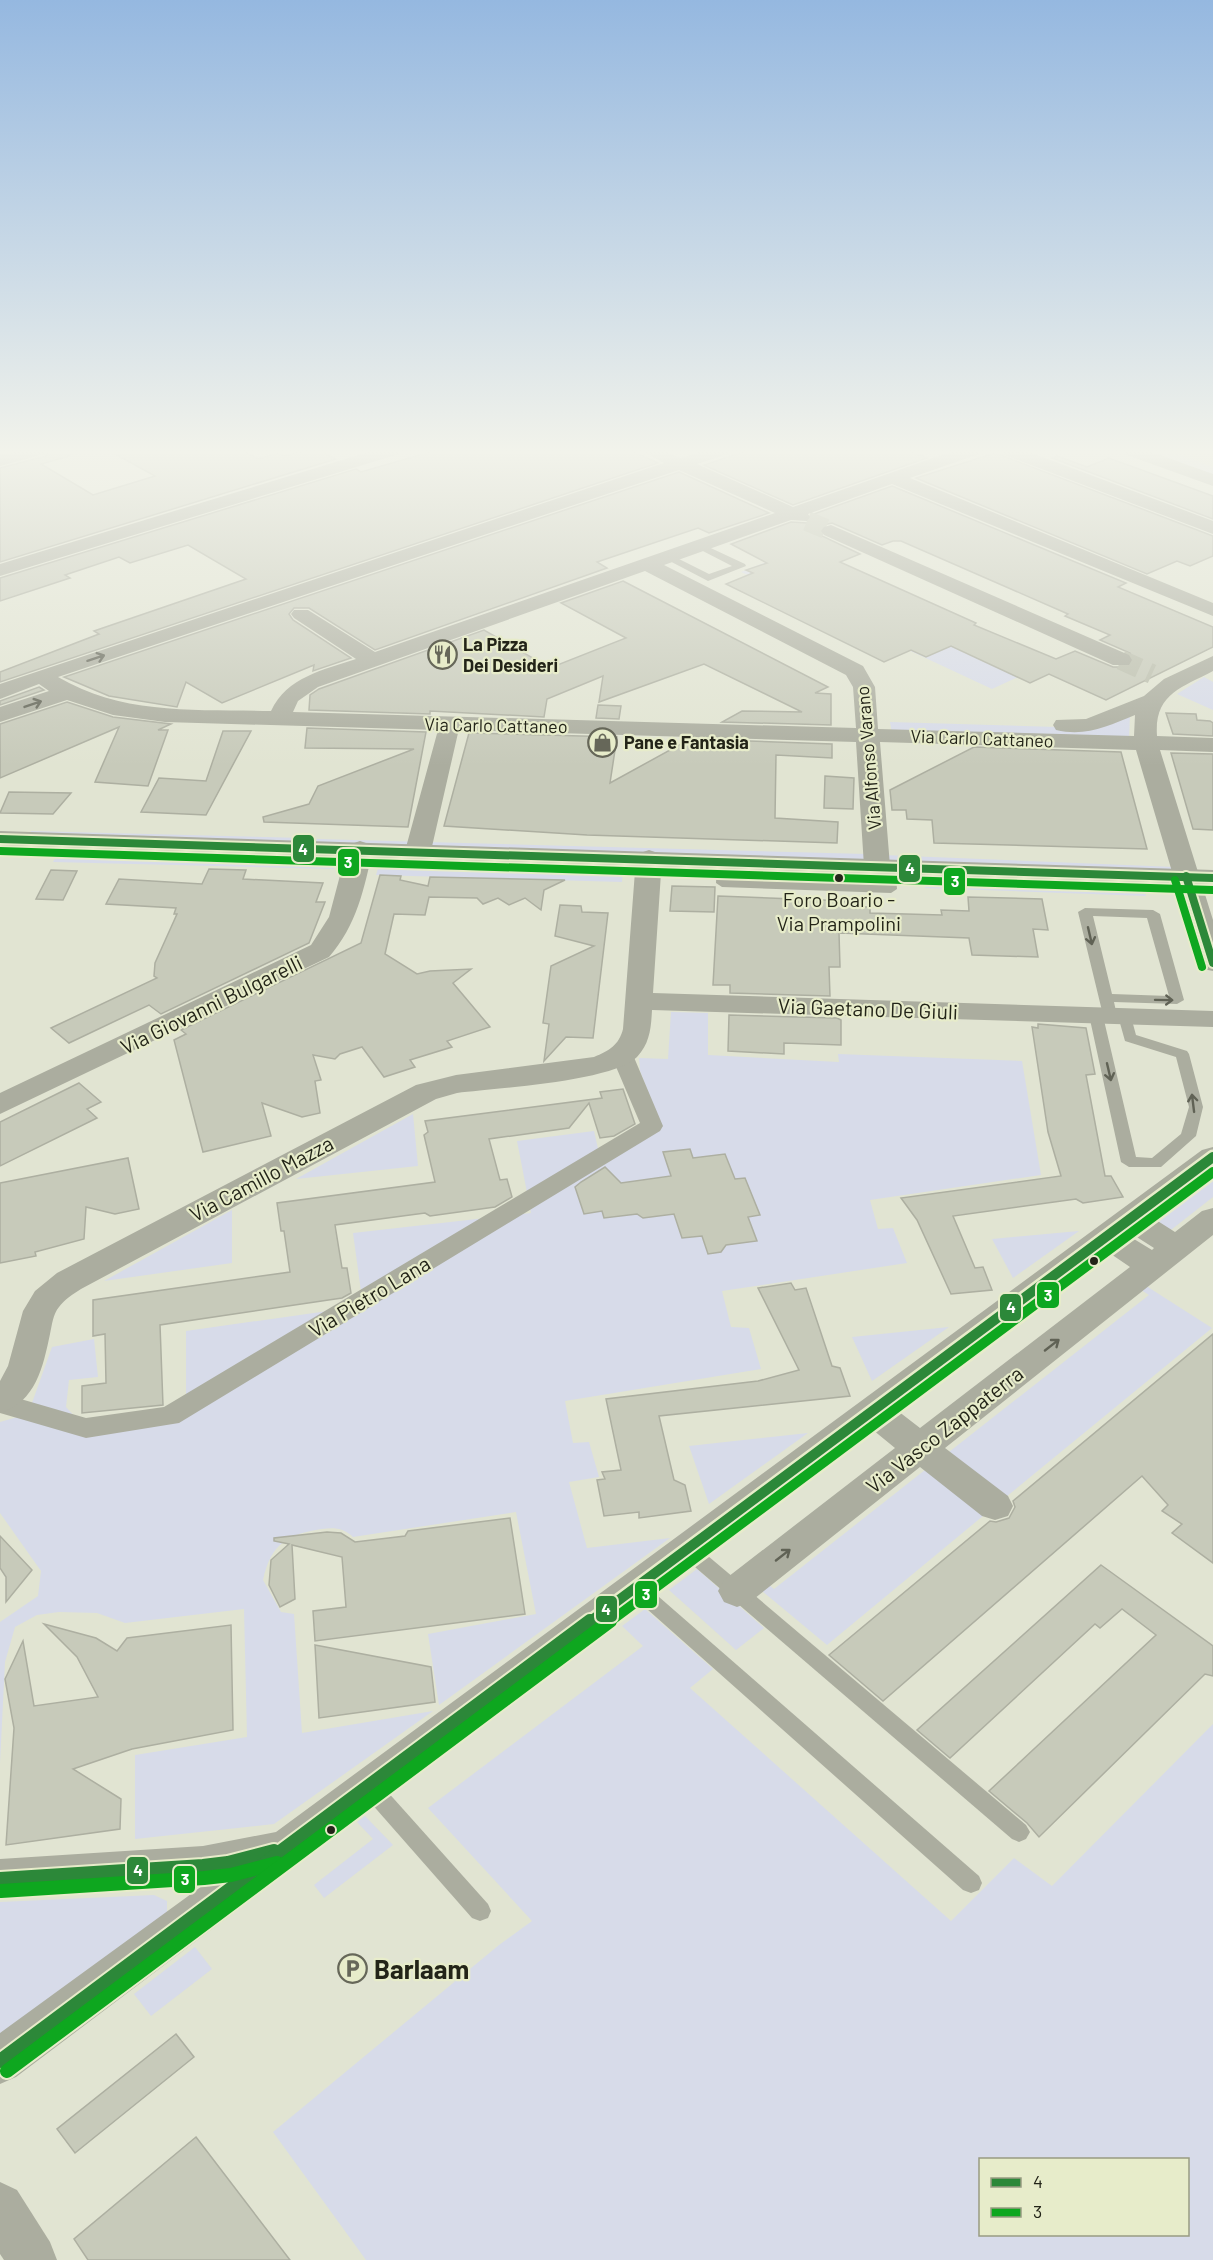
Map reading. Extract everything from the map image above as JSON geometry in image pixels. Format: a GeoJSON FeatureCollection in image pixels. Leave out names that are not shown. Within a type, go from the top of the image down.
{"type":"FeatureCollection","features":[{"type":"Feature","properties":{"kind":"street"},"geometry":{"type":"LineString","coordinates":[[0,570],[48,555]]}},
{"type":"Feature","properties":{"kind":"street"},"geometry":{"type":"LineString","coordinates":[[0,692],[40,676],[404,555]]}},
{"type":"Feature","properties":{"kind":"street"},"geometry":{"type":"LineString","coordinates":[[278,720],[284,703],[302,687],[672,555]]}},
{"type":"Feature","properties":{"kind":"street"},"geometry":{"type":"LineString","coordinates":[[886,555],[1121,660]]}},
{"type":"Feature","properties":{"kind":"street"},"geometry":{"type":"LineString","coordinates":[[1081,555],[1213,610]]}},
{"type":"Feature","properties":{"kind":"street","name":"Via Alfonso Varano"},"geometry":{"type":"LineString","coordinates":[[656,561],[848,666],[863,681],[883,866]]}},
{"type":"Feature","properties":{"kind":"street"},"geometry":{"type":"LineString","coordinates":[[301,614],[373,660]]}},
{"type":"Feature","properties":{"kind":"street","name":"Via Carlo Cattaneo"},"geometry":{"type":"LineString","coordinates":[[40,676],[92,705],[129,712],[278,720],[448,728],[1089,726],[1150,701],[1174,684],[1213,663]]}},
{"type":"Feature","properties":{"kind":"street"},"geometry":{"type":"LineString","coordinates":[[1152,674],[1174,684]]}},
{"type":"Feature","properties":{"kind":"street"},"geometry":{"type":"LineString","coordinates":[[0,715],[67,692]]}},
{"type":"Feature","properties":{"kind":"street"},"geometry":{"type":"LineString","coordinates":[[1150,701],[1143,717],[1146,742],[1200,877],[1213,963]]}},
{"type":"Feature","properties":{"kind":"street","name":"Via Carlo Cattaneo"},"geometry":{"type":"LineString","coordinates":[[868,727],[1213,745]]}},
{"type":"Feature","properties":{"kind":"street"},"geometry":{"type":"LineString","coordinates":[[418,851],[448,728]]}},
{"type":"Feature","properties":{"kind":"street"},"geometry":{"type":"LineString","coordinates":[[0,839],[723,860],[1200,877]]}},
{"type":"Feature","properties":{"kind":"street","name":"Via Giovanni Bulgarelli"},"geometry":{"type":"LineString","coordinates":[[0,1105],[320,951],[333,938],[343,921],[360,849]]}},
{"type":"Feature","properties":{"kind":"street"},"geometry":{"type":"LineString","coordinates":[[611,1060],[636,1040],[649,858]]}},
{"type":"Feature","properties":{"kind":"street","name":"Via Gaetano De Giuli"},"geometry":{"type":"LineString","coordinates":[[639,1001],[1109,1011],[1213,1019]]}},
{"type":"Feature","properties":{"kind":"street","name":"Via Camillo Mazza"},"geometry":{"type":"LineString","coordinates":[[0,1402],[15,1388],[24,1372],[41,1309],[47,1299],[69,1281],[426,1092],[456,1084],[611,1060]]}},
{"type":"Feature","properties":{"kind":"street","name":"Via Pietro Lana"},"geometry":{"type":"LineString","coordinates":[[0,1402],[86,1428],[170,1416],[652,1126],[611,1060]]}},
{"type":"Feature","properties":{"kind":"street"},"geometry":{"type":"LineString","coordinates":[[0,2061],[1213,1157]]}},
{"type":"Feature","properties":{"kind":"street","name":"Via Vasco Zappaterra"},"geometry":{"type":"LineString","coordinates":[[737,1592],[1213,1219]]}},
{"type":"Feature","properties":{"kind":"street"},"geometry":{"type":"LineString","coordinates":[[1119,1227],[1156,1263]]}},
{"type":"Feature","properties":{"kind":"street"},"geometry":{"type":"LineString","coordinates":[[873,1411],[995,1506]]}},
{"type":"Feature","properties":{"kind":"street"},"geometry":{"type":"LineString","coordinates":[[0,1879],[202,1866],[228,1863],[291,1846]]}},
{"type":"Feature","properties":{"kind":"street"},"geometry":{"type":"LineString","coordinates":[[0,2207],[32,2260]]}},
{"type":"Feature","properties":{"kind":"lane"},"geometry":{"type":"LineString","coordinates":[[656,561],[708,578],[741,566],[719,555]]}},
{"type":"Feature","properties":{"kind":"lane"},"geometry":{"type":"LineString","coordinates":[[1109,1011],[1130,1038],[1182,1054],[1196,1107],[1188,1136],[1156,1163],[1130,1162],[1109,1011],[1085,912],[1153,914],[1178,1000],[1109,1011]]}},
{"type":"Feature","properties":{"kind":"lane"},"geometry":{"type":"LineString","coordinates":[[688,1550],[1019,1832]]}},
{"type":"Feature","properties":{"kind":"lane"},"geometry":{"type":"LineString","coordinates":[[636,1588],[971,1883]]}},
{"type":"Feature","properties":{"kind":"lane"},"geometry":{"type":"LineString","coordinates":[[370,1787],[480,1911]]}},
{"type":"Feature","properties":{"kind":"shaded area"},"geometry":{"type":"Polygon","coordinates":[[[784,555],[1029,672],[992,689],[741,572],[784,555]]]}},
{"type":"Feature","properties":{"kind":"shaded area"},"geometry":{"type":"Polygon","coordinates":[[[1204,677],[1213,682],[1213,710],[1177,694],[1204,677]]]}},
{"type":"Feature","properties":{"kind":"shaded area"},"geometry":{"type":"Polygon","coordinates":[[[1130,714],[1129,739],[892,733],[890,722],[1090,728],[1130,714]]]}},
{"type":"Feature","properties":{"kind":"shaded area"},"geometry":{"type":"Polygon","coordinates":[[[31,831],[305,838],[304,845],[29,837],[31,831]]]}},
{"type":"Feature","properties":{"kind":"shaded area"},"geometry":{"type":"Polygon","coordinates":[[[317,839],[866,854],[867,861],[315,845],[317,839]]]}},
{"type":"Feature","properties":{"kind":"shaded area"},"geometry":{"type":"Polygon","coordinates":[[[60,850],[337,857],[334,869],[53,862],[60,850]]]}},
{"type":"Feature","properties":{"kind":"shaded area"},"geometry":{"type":"Polygon","coordinates":[[[883,855],[1175,867],[1176,871],[886,861],[883,855]]]}},
{"type":"Feature","properties":{"kind":"shaded area"},"geometry":{"type":"Polygon","coordinates":[[[380,862],[623,869],[622,882],[376,875],[380,862]]]}},
{"type":"Feature","properties":{"kind":"shaded area"},"geometry":{"type":"Polygon","coordinates":[[[925,880],[1144,887],[1146,896],[925,888],[925,880]]]}},
{"type":"Feature","properties":{"kind":"shaded area"},"geometry":{"type":"Polygon","coordinates":[[[671,1012],[708,1013],[708,1055],[839,1062],[838,1054],[1022,1061],[1041,1175],[870,1200],[878,1229],[893,1228],[907,1263],[722,1291],[731,1327],[749,1328],[761,1369],[565,1401],[573,1443],[589,1442],[599,1477],[569,1482],[587,1548],[670,1538],[439,1705],[428,1634],[536,1614],[516,1512],[353,1537],[342,1530],[326,1528],[299,1534],[282,1543],[271,1558],[263,1580],[281,1612],[294,1614],[302,1733],[433,1711],[274,1824],[135,1839],[135,1755],[247,1737],[244,1609],[125,1623],[97,1613],[59,1612],[37,1615],[15,1627],[5,1662],[0,1763],[0,1622],[38,1596],[41,1571],[0,1513],[0,1422],[28,1414],[52,1347],[94,1339],[98,1377],[69,1380],[66,1407],[78,1420],[186,1411],[186,1331],[363,1306],[353,1233],[531,1213],[517,1141],[594,1131],[599,1153],[660,1123],[640,1071],[639,1058],[668,1059],[671,1012]]]}},
{"type":"Feature","properties":{"kind":"shaded area"},"geometry":{"type":"Polygon","coordinates":[[[413,1114],[418,1166],[296,1179],[413,1114]]]}},
{"type":"Feature","properties":{"kind":"shaded area"},"geometry":{"type":"Polygon","coordinates":[[[1213,1177],[1213,1197],[1167,1233],[1152,1224],[1213,1177]]]}},
{"type":"Feature","properties":{"kind":"shaded area"},"geometry":{"type":"Polygon","coordinates":[[[232,1210],[232,1263],[104,1281],[232,1210]]]}},
{"type":"Feature","properties":{"kind":"shaded area"},"geometry":{"type":"Polygon","coordinates":[[[1079,1231],[1013,1278],[992,1239],[1079,1231]]]}},
{"type":"Feature","properties":{"kind":"shaded area"},"geometry":{"type":"Polygon","coordinates":[[[1140,1282],[1212,1328],[1006,1497],[949,1452],[1149,1295],[1135,1286],[1140,1282]]]}},
{"type":"Feature","properties":{"kind":"shaded area"},"geometry":{"type":"Polygon","coordinates":[[[949,1327],[872,1381],[852,1337],[949,1327]]]}},
{"type":"Feature","properties":{"kind":"shaded area"},"geometry":{"type":"Polygon","coordinates":[[[808,1433],[709,1504],[689,1446],[808,1433]]]}},
{"type":"Feature","properties":{"kind":"shaded area"},"geometry":{"type":"Polygon","coordinates":[[[930,1466],[989,1511],[827,1645],[756,1586],[764,1581],[774,1589],[930,1466]]]}},
{"type":"Feature","properties":{"kind":"shaded area"},"geometry":{"type":"Polygon","coordinates":[[[697,1569],[764,1628],[736,1650],[669,1590],[697,1569]]]}},
{"type":"Feature","properties":{"kind":"shaded area"},"geometry":{"type":"Polygon","coordinates":[[[645,1609],[713,1669],[690,1688],[951,1921],[1014,1858],[1052,1886],[1213,1724],[1213,2260],[366,2260],[273,2132],[499,1945],[532,1921],[428,1808],[643,1646],[622,1626],[645,1609]]]}},
{"type":"Feature","properties":{"kind":"shaded area"},"geometry":{"type":"Polygon","coordinates":[[[365,1816],[393,1845],[324,1898],[314,1885],[373,1839],[357,1822],[365,1816]]]}},
{"type":"Feature","properties":{"kind":"shaded area"},"geometry":{"type":"Polygon","coordinates":[[[154,1895],[167,1901],[167,1914],[0,2039],[0,1902],[154,1895]]]}},
{"type":"Feature","properties":{"kind":"shaded area"},"geometry":{"type":"Polygon","coordinates":[[[195,1947],[212,1969],[151,2016],[134,1994],[195,1947]]]}},
{"type":"Feature","properties":{"kind":"building"},"geometry":{"type":"Polygon","coordinates":[[[0,555],[21,555],[0,562],[0,555]]]}},
{"type":"Feature","properties":{"kind":"building"},"geometry":{"type":"Polygon","coordinates":[[[74,555],[154,555],[130,563],[119,557],[65,575],[70,578],[0,601],[0,578],[74,555]]]}},
{"type":"Feature","properties":{"kind":"building"},"geometry":{"type":"Polygon","coordinates":[[[206,555],[380,555],[0,682],[0,672],[99,634],[94,631],[246,579],[206,555]]]}},
{"type":"Feature","properties":{"kind":"building"},"geometry":{"type":"Polygon","coordinates":[[[429,555],[616,555],[597,562],[607,568],[375,650],[309,608],[294,608],[289,614],[293,620],[351,658],[313,671],[314,665],[222,703],[186,682],[177,707],[109,696],[64,677],[429,555]]]}},
{"type":"Feature","properties":{"kind":"building"},"geometry":{"type":"Polygon","coordinates":[[[753,555],[856,555],[840,562],[976,623],[974,625],[1056,659],[1075,651],[1113,667],[1129,667],[1134,661],[1130,653],[1100,640],[1110,635],[1065,616],[1068,614],[934,555],[1060,555],[1126,583],[1118,587],[1213,627],[1213,647],[1106,700],[1049,674],[1030,683],[951,646],[926,657],[911,650],[884,662],[726,584],[753,573],[746,570],[767,563],[753,555]]]}},
{"type":"Feature","properties":{"kind":"building"},"geometry":{"type":"Polygon","coordinates":[[[1102,555],[1213,555],[1190,566],[1177,561],[1147,574],[1102,555]]]}},
{"type":"Feature","properties":{"kind":"building"},"geometry":{"type":"Polygon","coordinates":[[[623,581],[828,687],[815,693],[831,694],[831,725],[722,722],[742,711],[802,712],[704,664],[599,702],[603,676],[547,699],[544,717],[430,711],[430,714],[309,710],[310,695],[319,689],[484,630],[550,668],[626,638],[561,603],[623,581]]]}},
{"type":"Feature","properties":{"kind":"building"},"geometry":{"type":"Polygon","coordinates":[[[39,687],[44,690],[0,705],[0,701],[39,687]]]}},
{"type":"Feature","properties":{"kind":"building"},"geometry":{"type":"Polygon","coordinates":[[[67,702],[113,717],[171,724],[158,730],[168,730],[148,786],[95,782],[119,727],[0,778],[0,724],[67,702]]]}},
{"type":"Feature","properties":{"kind":"building"},"geometry":{"type":"Polygon","coordinates":[[[598,705],[621,706],[619,719],[596,718],[598,705]]]}},
{"type":"Feature","properties":{"kind":"building"},"geometry":{"type":"Polygon","coordinates":[[[1166,713],[1196,714],[1197,720],[1213,723],[1213,736],[1173,734],[1166,713]]]}},
{"type":"Feature","properties":{"kind":"building"},"geometry":{"type":"Polygon","coordinates":[[[307,728],[426,732],[408,827],[264,822],[263,817],[309,804],[318,786],[414,749],[305,748],[307,728]]]}},
{"type":"Feature","properties":{"kind":"building"},"geometry":{"type":"Polygon","coordinates":[[[223,731],[251,731],[206,815],[141,812],[159,778],[206,781],[223,731]]]}},
{"type":"Feature","properties":{"kind":"building"},"geometry":{"type":"Polygon","coordinates":[[[469,733],[617,737],[610,783],[690,739],[832,744],[832,758],[776,755],[775,818],[838,822],[837,843],[587,835],[444,826],[469,733]]]}},
{"type":"Feature","properties":{"kind":"building"},"geometry":{"type":"Polygon","coordinates":[[[974,747],[1121,752],[1147,849],[934,843],[932,820],[907,819],[906,810],[892,810],[890,790],[974,747]]]}},
{"type":"Feature","properties":{"kind":"building"},"geometry":{"type":"Polygon","coordinates":[[[1171,753],[1213,754],[1213,830],[1193,829],[1171,753]]]}},
{"type":"Feature","properties":{"kind":"building"},"geometry":{"type":"Polygon","coordinates":[[[825,776],[854,778],[853,809],[824,808],[825,776]]]}},
{"type":"Feature","properties":{"kind":"building"},"geometry":{"type":"Polygon","coordinates":[[[9,792],[71,793],[53,814],[0,813],[9,792]]]}},
{"type":"Feature","properties":{"kind":"building"},"geometry":{"type":"Polygon","coordinates":[[[209,869],[246,870],[243,879],[323,883],[316,902],[325,902],[309,943],[161,1014],[149,1005],[69,1043],[51,1028],[157,978],[154,976],[155,963],[177,914],[174,914],[176,908],[106,904],[119,879],[202,884],[209,869]]]}},
{"type":"Feature","properties":{"kind":"building"},"geometry":{"type":"Polygon","coordinates":[[[51,870],[77,871],[63,900],[36,899],[51,870]]]}},
{"type":"Feature","properties":{"kind":"building"},"geometry":{"type":"Polygon","coordinates":[[[380,875],[401,876],[400,880],[428,886],[430,877],[565,880],[544,890],[541,910],[525,898],[509,905],[498,898],[483,904],[477,898],[429,897],[425,915],[394,914],[385,954],[417,974],[471,969],[453,983],[490,1027],[447,1041],[452,1047],[410,1060],[415,1067],[384,1077],[362,1047],[340,1054],[335,1059],[313,1055],[321,1080],[315,1081],[320,1113],[302,1117],[262,1103],[271,1136],[203,1152],[174,1040],[186,1034],[181,1030],[361,943],[380,875]]]}},
{"type":"Feature","properties":{"kind":"building"},"geometry":{"type":"Polygon","coordinates":[[[672,886],[715,887],[714,912],[670,911],[672,886]]]}},
{"type":"Feature","properties":{"kind":"building"},"geometry":{"type":"Polygon","coordinates":[[[718,896],[847,901],[847,906],[870,907],[870,913],[942,915],[941,910],[969,911],[968,897],[1042,899],[1048,930],[1033,929],[1038,957],[972,955],[969,938],[839,933],[840,967],[829,967],[830,996],[730,993],[730,985],[713,985],[718,896]]]}},
{"type":"Feature","properties":{"kind":"building"},"geometry":{"type":"Polygon","coordinates":[[[560,905],[581,906],[582,912],[608,913],[593,1038],[566,1037],[544,1061],[549,1024],[543,1023],[551,966],[594,946],[555,936],[560,905]]]}},
{"type":"Feature","properties":{"kind":"building"},"geometry":{"type":"Polygon","coordinates":[[[729,1015],[837,1018],[841,1020],[841,1045],[784,1043],[784,1054],[728,1051],[729,1015]]]}},
{"type":"Feature","properties":{"kind":"building"},"geometry":{"type":"Polygon","coordinates":[[[1038,1024],[1086,1028],[1095,1074],[1086,1075],[1105,1176],[1111,1176],[1123,1197],[1083,1203],[1076,1199],[953,1216],[975,1268],[983,1267],[992,1290],[951,1294],[917,1220],[901,1198],[1061,1176],[1048,1132],[1032,1027],[1038,1028],[1038,1024]]]}},
{"type":"Feature","properties":{"kind":"building"},"geometry":{"type":"Polygon","coordinates":[[[79,1083],[101,1102],[87,1109],[97,1118],[0,1166],[0,1122],[79,1083]]]}},
{"type":"Feature","properties":{"kind":"building"},"geometry":{"type":"Polygon","coordinates":[[[623,1089],[635,1124],[614,1136],[600,1138],[589,1103],[569,1128],[489,1139],[500,1180],[507,1179],[512,1197],[495,1207],[430,1216],[425,1213],[335,1225],[342,1268],[347,1268],[351,1293],[342,1298],[160,1325],[163,1405],[82,1413],[82,1386],[106,1383],[105,1334],[93,1336],[93,1300],[290,1272],[277,1203],[435,1182],[424,1135],[428,1132],[425,1121],[602,1098],[600,1092],[623,1089]]]}},
{"type":"Feature","properties":{"kind":"building"},"geometry":{"type":"Polygon","coordinates":[[[690,1149],[693,1158],[725,1154],[735,1179],[745,1178],[760,1215],[748,1217],[757,1241],[726,1245],[721,1252],[708,1254],[702,1236],[682,1238],[674,1214],[643,1218],[637,1214],[604,1218],[602,1211],[584,1214],[575,1187],[605,1167],[621,1183],[671,1176],[663,1152],[690,1149]]]}},
{"type":"Feature","properties":{"kind":"building"},"geometry":{"type":"Polygon","coordinates":[[[128,1158],[139,1209],[115,1214],[86,1207],[84,1239],[35,1252],[36,1256],[0,1263],[0,1183],[128,1158]]]}},
{"type":"Feature","properties":{"kind":"building"},"geometry":{"type":"Polygon","coordinates":[[[791,1283],[795,1290],[806,1288],[832,1366],[840,1368],[850,1396],[659,1416],[674,1480],[685,1485],[691,1511],[639,1518],[639,1512],[604,1516],[597,1480],[605,1479],[602,1472],[621,1470],[606,1399],[758,1381],[799,1370],[758,1288],[791,1283]]]}},
{"type":"Feature","properties":{"kind":"building"},"geometry":{"type":"Polygon","coordinates":[[[1213,1334],[1213,1563],[1172,1533],[1182,1524],[1162,1511],[1168,1505],[1142,1476],[883,1701],[829,1655],[990,1521],[996,1522],[1009,1518],[1015,1507],[1013,1501],[1213,1334]]]}},
{"type":"Feature","properties":{"kind":"building"},"geometry":{"type":"Polygon","coordinates":[[[510,1518],[525,1614],[315,1641],[313,1611],[346,1607],[342,1557],[292,1545],[295,1599],[280,1607],[269,1585],[271,1560],[289,1544],[274,1541],[274,1538],[327,1532],[341,1533],[355,1542],[405,1536],[408,1531],[510,1518]]]}},
{"type":"Feature","properties":{"kind":"building"},"geometry":{"type":"Polygon","coordinates":[[[0,1536],[32,1570],[6,1602],[6,1577],[0,1568],[0,1536]]]}},
{"type":"Feature","properties":{"kind":"building"},"geometry":{"type":"Polygon","coordinates":[[[1101,1565],[1213,1646],[1213,1676],[1205,1674],[1039,1837],[1027,1823],[989,1791],[1156,1635],[1122,1609],[1100,1628],[1095,1624],[950,1758],[917,1730],[1101,1565]]]}},
{"type":"Feature","properties":{"kind":"building"},"geometry":{"type":"Polygon","coordinates":[[[44,1624],[96,1638],[117,1651],[127,1638],[231,1625],[233,1730],[132,1749],[73,1769],[121,1799],[120,1829],[6,1845],[14,1728],[5,1679],[23,1641],[34,1706],[98,1697],[77,1657],[44,1624]]]}},
{"type":"Feature","properties":{"kind":"building"},"geometry":{"type":"Polygon","coordinates":[[[315,1645],[431,1667],[435,1702],[319,1718],[315,1645]]]}},
{"type":"Feature","properties":{"kind":"building"},"geometry":{"type":"Polygon","coordinates":[[[176,2034],[194,2057],[75,2153],[57,2129],[176,2034]]]}},
{"type":"Feature","properties":{"kind":"building"},"geometry":{"type":"Polygon","coordinates":[[[196,2137],[290,2260],[88,2260],[74,2239],[196,2137]]]}},
{"type":"Feature","properties":{"kind":"tunnel"},"geometry":{"type":"LineString","coordinates":[[1121,660],[1152,674]]}},
{"type":"Feature","properties":{"kind":"transit line","name":"4"},"geometry":{"type":"LineString","coordinates":[[0,839],[1213,878]]}},
{"type":"Feature","properties":{"kind":"transit line","name":"3"},"geometry":{"type":"LineString","coordinates":[[0,851],[1213,890]]}},
{"type":"Feature","properties":{"kind":"transit line","name":"4"},"geometry":{"type":"LineString","coordinates":[[1186,876],[1213,963]]}},
{"type":"Feature","properties":{"kind":"transit line","name":"3"},"geometry":{"type":"LineString","coordinates":[[1175,880],[1202,967]]}},
{"type":"Feature","properties":{"kind":"transit line","name":"4"},"geometry":{"type":"LineString","coordinates":[[0,2061],[1213,1157]]}},
{"type":"Feature","properties":{"kind":"transit line","name":"3"},"geometry":{"type":"LineString","coordinates":[[7,2071],[1213,1172]]}},
{"type":"Feature","properties":{"kind":"transit line","name":"4"},"geometry":{"type":"LineString","coordinates":[[0,1879],[203,1866],[228,1863],[274,1851]]}},
{"type":"Feature","properties":{"kind":"transit line","name":"3"},"geometry":{"type":"LineString","coordinates":[[1,1891],[204,1878],[231,1875],[277,1863]]}},
{"type":"Feature","properties":{"kind":"place","name":"La Pizza Dei Desideri"},"geometry":{"type":"Point","coordinates":[442,654]}},
{"type":"Feature","properties":{"kind":"place","name":"Pane e Fantasia"},"geometry":{"type":"Point","coordinates":[603,742]}},
{"type":"Feature","properties":{"kind":"place","name":"Foro Boario - Via Prampolini"},"geometry":{"type":"Point","coordinates":[839,878]}},
{"type":"Feature","properties":{"kind":"place","name":"Barlaam"},"geometry":{"type":"Point","coordinates":[353,1968]}}]}
